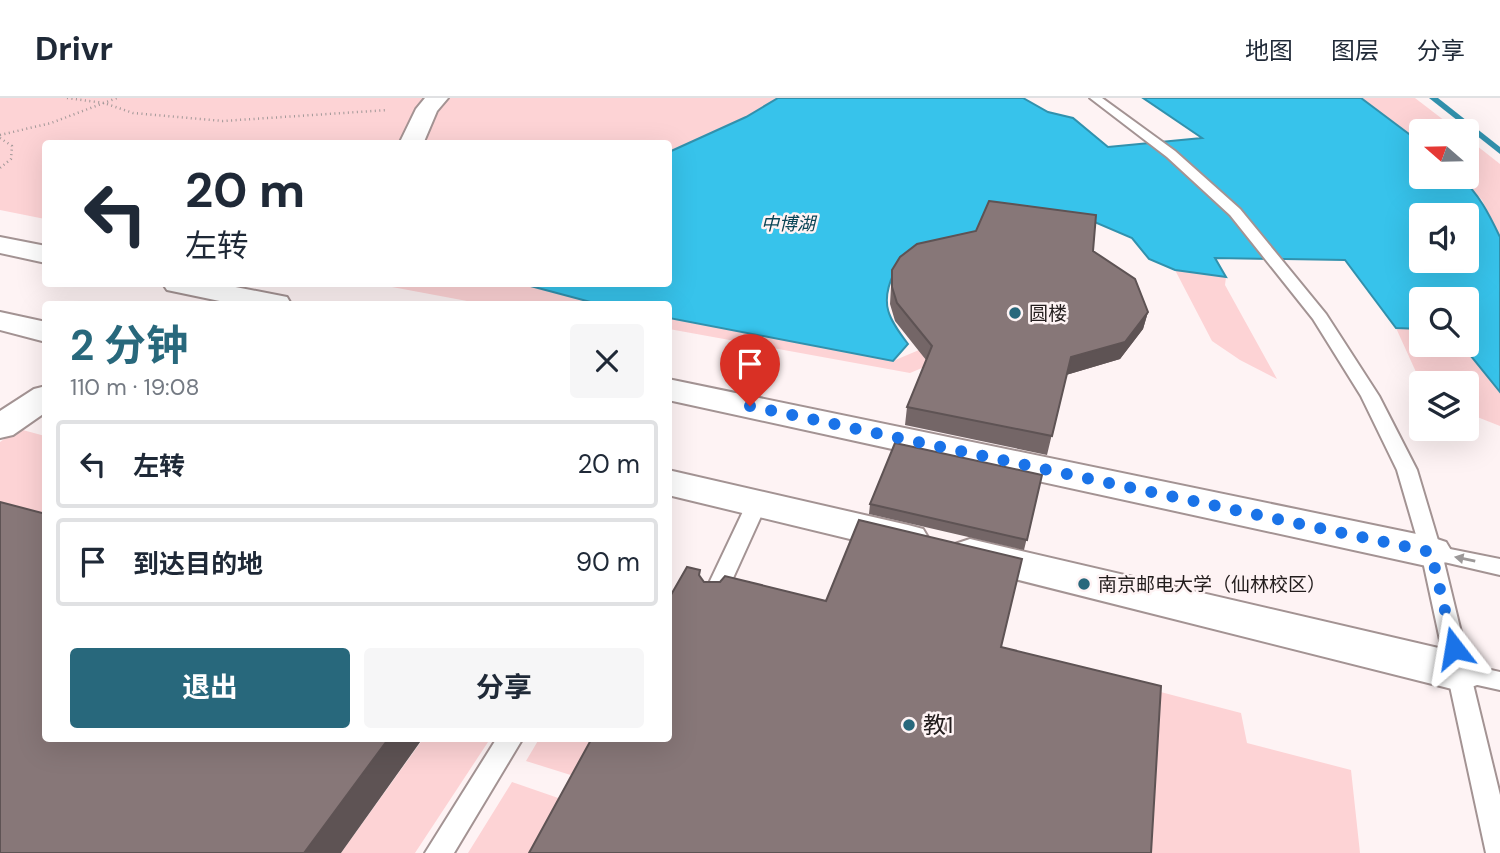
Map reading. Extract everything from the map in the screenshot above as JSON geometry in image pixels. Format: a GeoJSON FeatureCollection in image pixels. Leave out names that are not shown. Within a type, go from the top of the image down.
{"type":"FeatureCollection","features":[{"type":"Feature","properties":{"kind":"street"},"geometry":{"type":"LineString","coordinates":[[413,140],[432,103]]}},
{"type":"Feature","properties":{"kind":"street"},"geometry":{"type":"LineString","coordinates":[[0,245],[42,254]]}},
{"type":"Feature","properties":{"kind":"street"},"geometry":{"type":"LineString","coordinates":[[193,287],[261,301]]}},
{"type":"Feature","properties":{"kind":"street"},"geometry":{"type":"LineString","coordinates":[[0,321],[42,331]]}},
{"type":"Feature","properties":{"kind":"street"},"geometry":{"type":"LineString","coordinates":[[672,390],[1431,552]]}},
{"type":"Feature","properties":{"kind":"street"},"geometry":{"type":"LineString","coordinates":[[0,427],[42,399]]}},
{"type":"Feature","properties":{"kind":"street"},"geometry":{"type":"LineString","coordinates":[[672,485],[757,503],[1480,676]]}},
{"type":"Feature","properties":{"kind":"lane"},"geometry":{"type":"LineString","coordinates":[[1095,98],[1171,155],[1235,212],[1320,317],[1370,396],[1407,470],[1431,552],[1480,676],[1500,853]]}},
{"type":"Feature","properties":{"kind":"lane"},"geometry":{"type":"LineString","coordinates":[[713,598],[757,503]]}},
{"type":"Feature","properties":{"kind":"lane"},"geometry":{"type":"LineString","coordinates":[[1431,552],[1500,567]]}},
{"type":"Feature","properties":{"kind":"lane"},"geometry":{"type":"LineString","coordinates":[[439,853],[508,742]]}},
{"type":"Feature","properties":{"kind":"path"},"geometry":{"type":"LineString","coordinates":[[66,98],[104,103],[133,113],[223,121],[432,103]]}},
{"type":"Feature","properties":{"kind":"path"},"geometry":{"type":"LineString","coordinates":[[0,136],[51,123],[117,98]]}},
{"type":"Feature","properties":{"kind":"path"},"geometry":{"type":"LineString","coordinates":[[0,136],[12,146],[11,159],[0,169]]}},
{"type":"Feature","properties":{"kind":"shaded area"},"geometry":{"type":"Polygon","coordinates":[[[0,98],[778,98],[746,117],[672,151],[672,140],[42,140],[42,218],[0,210],[0,98]]]}},
{"type":"Feature","properties":{"kind":"shaded area"},"geometry":{"type":"Polygon","coordinates":[[[1361,98],[1415,98],[1442,119],[1409,119],[1409,134],[1361,98]]]}},
{"type":"Feature","properties":{"kind":"shaded area"},"geometry":{"type":"Polygon","coordinates":[[[1479,147],[1500,164],[1500,237],[1482,200],[1471,189],[1479,189],[1479,147]]]}},
{"type":"Feature","properties":{"kind":"shaded area"},"geometry":{"type":"Polygon","coordinates":[[[1175,270],[1226,277],[1225,285],[1277,379],[1240,360],[1212,341],[1175,270]]]}},
{"type":"Feature","properties":{"kind":"shaded area"},"geometry":{"type":"Polygon","coordinates":[[[392,287],[533,287],[587,301],[467,301],[392,287]]]}},
{"type":"Feature","properties":{"kind":"shaded area"},"geometry":{"type":"Polygon","coordinates":[[[672,319],[893,361],[919,350],[929,365],[910,373],[672,330],[672,319]]]}},
{"type":"Feature","properties":{"kind":"shaded area"},"geometry":{"type":"Polygon","coordinates":[[[1396,328],[1409,329],[1409,357],[1396,328]]]}},
{"type":"Feature","properties":{"kind":"shaded area"},"geometry":{"type":"Polygon","coordinates":[[[1409,357],[1473,357],[1500,392],[1500,426],[1479,418],[1479,371],[1416,371],[1409,357]]]}},
{"type":"Feature","properties":{"kind":"shaded area"},"geometry":{"type":"Polygon","coordinates":[[[19,429],[42,435],[42,518],[0,506],[0,442],[19,429]]]}},
{"type":"Feature","properties":{"kind":"shaded area"},"geometry":{"type":"Polygon","coordinates":[[[1130,684],[1241,713],[1247,743],[1351,770],[1360,853],[1142,853],[1130,684]]]}},
{"type":"Feature","properties":{"kind":"shaded area"},"geometry":{"type":"Polygon","coordinates":[[[421,742],[488,742],[415,853],[341,853],[421,742]]]}},
{"type":"Feature","properties":{"kind":"shaded area"},"geometry":{"type":"Polygon","coordinates":[[[537,742],[596,742],[577,777],[526,761],[537,742]]]}},
{"type":"Feature","properties":{"kind":"shaded area"},"geometry":{"type":"Polygon","coordinates":[[[512,782],[564,800],[534,853],[468,853],[512,782]]]}},
{"type":"Feature","properties":{"kind":"water","name":"中博湖"},"geometry":{"type":"Polygon","coordinates":[[[778,98],[1023,98],[1048,112],[1073,118],[1108,147],[1202,138],[1143,98],[1361,98],[1409,134],[1409,189],[1472,189],[1500,237],[1500,392],[1472,357],[1479,357],[1479,287],[1409,287],[1409,329],[1396,328],[1345,260],[1215,258],[1226,277],[1175,270],[1149,259],[1132,238],[1090,220],[972,243],[894,273],[887,294],[888,311],[908,344],[893,361],[672,319],[672,301],[587,301],[534,287],[672,287],[672,151],[746,117],[778,98]]]}},
{"type":"Feature","properties":{"kind":"building","name":"圆楼"},"geometry":{"type":"Polygon","coordinates":[[[989,201],[1096,215],[1093,251],[1135,279],[1148,312],[1125,342],[1071,357],[1052,436],[907,407],[932,346],[897,303],[892,287],[892,270],[900,257],[917,244],[976,231],[989,201]]]}},
{"type":"Feature","properties":{"kind":"building"},"geometry":{"type":"Polygon","coordinates":[[[895,443],[1042,475],[1027,540],[870,504],[895,443]]]}},
{"type":"Feature","properties":{"kind":"building"},"geometry":{"type":"Polygon","coordinates":[[[0,502],[42,513],[42,742],[386,742],[304,853],[0,853],[0,502]]]}},
{"type":"Feature","properties":{"kind":"building","name":"教1"},"geometry":{"type":"Polygon","coordinates":[[[859,520],[1022,559],[1001,647],[1161,686],[1151,853],[529,853],[590,742],[672,742],[672,593],[687,567],[700,570],[699,575],[704,582],[720,582],[725,576],[826,601],[859,520]]]}},
{"type":"Feature","properties":{"kind":"waterway"},"geometry":{"type":"LineString","coordinates":[[1433,98],[1500,151]]}},
{"type":"Feature","properties":{"kind":"place","name":"圆楼"},"geometry":{"type":"Point","coordinates":[1015,313]}},
{"type":"Feature","properties":{"kind":"place","name":"南京邮电大学（仙林校区）"},"geometry":{"type":"Point","coordinates":[1084,584]}},
{"type":"Feature","properties":{"kind":"place","name":"教1"},"geometry":{"type":"Point","coordinates":[909,725]}},
{"type":"Feature","properties":{"kind":"route"},"geometry":{"type":"LineString","coordinates":[[750,406],[1431,552],[1454,648]]}}]}
